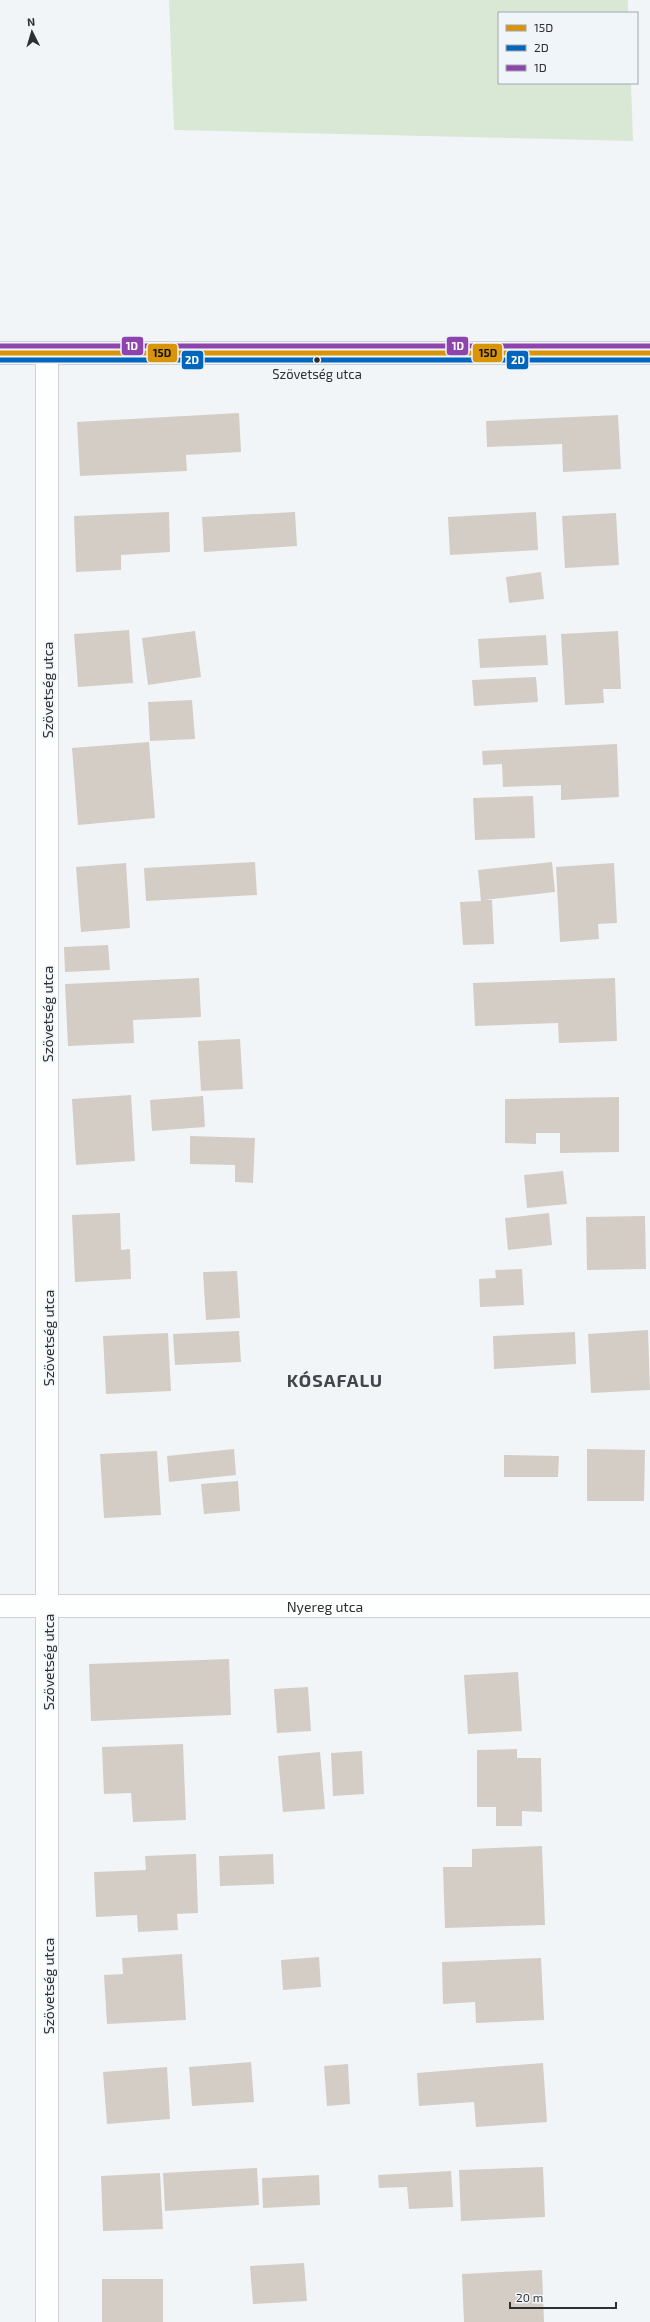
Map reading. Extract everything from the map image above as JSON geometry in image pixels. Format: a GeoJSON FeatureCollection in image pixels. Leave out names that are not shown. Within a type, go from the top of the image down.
{"type":"FeatureCollection","features":[{"type":"Feature","properties":{"kind":"street"},"geometry":{"type":"LineString","coordinates":[[0,353],[650,352]]}},
{"type":"Feature","properties":{"kind":"street","name":"Szövetség utca"},"geometry":{"type":"LineString","coordinates":[[47,354],[48,2322]]}},
{"type":"Feature","properties":{"kind":"street","name":"Nyereg utca"},"geometry":{"type":"LineString","coordinates":[[0,1606],[650,1606]]}},
{"type":"Feature","properties":{"kind":"green space"},"geometry":{"type":"Polygon","coordinates":[[[169,0],[628,0],[628,12],[498,12],[498,84],[631,84],[633,141],[174,130],[169,0]]]}},
{"type":"Feature","properties":{"kind":"building"},"geometry":{"type":"Polygon","coordinates":[[[239,413],[241,452],[186,455],[187,471],[80,476],[77,422],[239,413]]]}},
{"type":"Feature","properties":{"kind":"building"},"geometry":{"type":"Polygon","coordinates":[[[618,415],[621,469],[563,472],[562,444],[487,447],[486,421],[618,415]]]}},
{"type":"Feature","properties":{"kind":"building"},"geometry":{"type":"Polygon","coordinates":[[[169,512],[170,552],[121,555],[121,570],[76,572],[74,516],[169,512]]]}},
{"type":"Feature","properties":{"kind":"building"},"geometry":{"type":"Polygon","coordinates":[[[295,512],[297,546],[204,552],[202,517],[295,512]]]}},
{"type":"Feature","properties":{"kind":"building"},"geometry":{"type":"Polygon","coordinates":[[[536,512],[538,550],[450,555],[448,517],[536,512]]]}},
{"type":"Feature","properties":{"kind":"building"},"geometry":{"type":"Polygon","coordinates":[[[616,513],[619,565],[565,568],[562,516],[616,513]]]}},
{"type":"Feature","properties":{"kind":"building"},"geometry":{"type":"Polygon","coordinates":[[[541,572],[544,599],[509,603],[506,577],[541,572]]]}},
{"type":"Feature","properties":{"kind":"building"},"geometry":{"type":"Polygon","coordinates":[[[129,630],[133,683],[78,687],[74,634],[129,630]]]}},
{"type":"Feature","properties":{"kind":"building"},"geometry":{"type":"Polygon","coordinates":[[[195,631],[201,677],[148,685],[142,638],[195,631]]]}},
{"type":"Feature","properties":{"kind":"building"},"geometry":{"type":"Polygon","coordinates":[[[618,631],[621,689],[603,689],[604,703],[565,705],[561,634],[618,631]]]}},
{"type":"Feature","properties":{"kind":"building"},"geometry":{"type":"Polygon","coordinates":[[[546,635],[548,665],[480,668],[478,639],[546,635]]]}},
{"type":"Feature","properties":{"kind":"building"},"geometry":{"type":"Polygon","coordinates":[[[536,677],[538,702],[474,706],[472,680],[536,677]]]}},
{"type":"Feature","properties":{"kind":"building"},"geometry":{"type":"Polygon","coordinates":[[[192,700],[195,739],[150,741],[148,702],[192,700]]]}},
{"type":"Feature","properties":{"kind":"building"},"geometry":{"type":"Polygon","coordinates":[[[149,742],[155,818],[78,825],[72,748],[149,742]]]}},
{"type":"Feature","properties":{"kind":"building"},"geometry":{"type":"Polygon","coordinates":[[[617,744],[619,797],[561,800],[561,785],[503,787],[502,764],[483,765],[482,751],[617,744]]]}},
{"type":"Feature","properties":{"kind":"building"},"geometry":{"type":"Polygon","coordinates":[[[533,796],[535,838],[475,840],[473,798],[533,796]]]}},
{"type":"Feature","properties":{"kind":"building"},"geometry":{"type":"Polygon","coordinates":[[[255,862],[257,895],[146,901],[144,868],[255,862]]]}},
{"type":"Feature","properties":{"kind":"building"},"geometry":{"type":"Polygon","coordinates":[[[552,862],[555,892],[484,900],[492,900],[494,944],[463,945],[460,902],[481,901],[478,870],[552,862]]]}},
{"type":"Feature","properties":{"kind":"building"},"geometry":{"type":"Polygon","coordinates":[[[126,863],[130,928],[81,932],[76,867],[126,863]]]}},
{"type":"Feature","properties":{"kind":"building"},"geometry":{"type":"Polygon","coordinates":[[[614,863],[617,923],[598,924],[599,939],[560,942],[556,867],[614,863]]]}},
{"type":"Feature","properties":{"kind":"building"},"geometry":{"type":"Polygon","coordinates":[[[108,945],[110,970],[65,972],[64,947],[108,945]]]}},
{"type":"Feature","properties":{"kind":"building"},"geometry":{"type":"Polygon","coordinates":[[[199,978],[201,1017],[133,1020],[134,1043],[68,1046],[65,984],[199,978]]]}},
{"type":"Feature","properties":{"kind":"building"},"geometry":{"type":"Polygon","coordinates":[[[615,978],[617,1041],[559,1043],[558,1023],[475,1026],[473,983],[615,978]]]}},
{"type":"Feature","properties":{"kind":"building"},"geometry":{"type":"Polygon","coordinates":[[[240,1039],[243,1089],[201,1091],[198,1041],[240,1039]]]}},
{"type":"Feature","properties":{"kind":"building"},"geometry":{"type":"Polygon","coordinates":[[[131,1095],[135,1161],[76,1165],[72,1099],[131,1095]]]}},
{"type":"Feature","properties":{"kind":"building"},"geometry":{"type":"Polygon","coordinates":[[[203,1096],[205,1127],[152,1131],[150,1100],[203,1096]]]}},
{"type":"Feature","properties":{"kind":"building"},"geometry":{"type":"Polygon","coordinates":[[[619,1097],[619,1152],[560,1153],[560,1133],[536,1133],[536,1144],[505,1143],[505,1099],[619,1097]]]}},
{"type":"Feature","properties":{"kind":"building"},"geometry":{"type":"Polygon","coordinates":[[[190,1136],[255,1138],[253,1183],[235,1182],[235,1165],[190,1164],[190,1136]]]}},
{"type":"Feature","properties":{"kind":"building"},"geometry":{"type":"Polygon","coordinates":[[[563,1171],[567,1204],[527,1208],[524,1175],[563,1171]]]}},
{"type":"Feature","properties":{"kind":"building"},"geometry":{"type":"Polygon","coordinates":[[[120,1213],[121,1250],[130,1249],[131,1279],[75,1282],[72,1215],[120,1213]]]}},
{"type":"Feature","properties":{"kind":"building"},"geometry":{"type":"Polygon","coordinates":[[[549,1213],[552,1245],[508,1250],[505,1218],[549,1213]]]}},
{"type":"Feature","properties":{"kind":"building"},"geometry":{"type":"Polygon","coordinates":[[[645,1216],[646,1269],[587,1270],[586,1217],[645,1216]]]}},
{"type":"Feature","properties":{"kind":"building"},"geometry":{"type":"Polygon","coordinates":[[[522,1269],[524,1305],[480,1307],[479,1279],[496,1278],[495,1270],[522,1269]]]}},
{"type":"Feature","properties":{"kind":"building"},"geometry":{"type":"Polygon","coordinates":[[[237,1271],[240,1318],[206,1320],[203,1272],[237,1271]]]}},
{"type":"Feature","properties":{"kind":"building"},"geometry":{"type":"Polygon","coordinates":[[[648,1330],[650,1390],[591,1393],[588,1334],[648,1330]]]}},
{"type":"Feature","properties":{"kind":"building"},"geometry":{"type":"Polygon","coordinates":[[[239,1331],[241,1362],[175,1365],[173,1334],[239,1331]]]}},
{"type":"Feature","properties":{"kind":"building"},"geometry":{"type":"Polygon","coordinates":[[[575,1332],[576,1364],[494,1369],[493,1336],[575,1332]]]}},
{"type":"Feature","properties":{"kind":"building"},"geometry":{"type":"Polygon","coordinates":[[[168,1333],[171,1391],[106,1394],[103,1336],[168,1333]]]}},
{"type":"Feature","properties":{"kind":"building"},"geometry":{"type":"Polygon","coordinates":[[[234,1449],[236,1475],[169,1482],[167,1456],[234,1449]]]}},
{"type":"Feature","properties":{"kind":"building"},"geometry":{"type":"Polygon","coordinates":[[[587,1449],[645,1450],[644,1501],[587,1501],[587,1449]]]}},
{"type":"Feature","properties":{"kind":"building"},"geometry":{"type":"Polygon","coordinates":[[[157,1451],[161,1515],[104,1518],[100,1454],[157,1451]]]}},
{"type":"Feature","properties":{"kind":"building"},"geometry":{"type":"Polygon","coordinates":[[[504,1455],[559,1456],[558,1477],[504,1477],[504,1455]]]}},
{"type":"Feature","properties":{"kind":"building"},"geometry":{"type":"Polygon","coordinates":[[[238,1481],[240,1511],[204,1514],[201,1484],[238,1481]]]}},
{"type":"Feature","properties":{"kind":"building"},"geometry":{"type":"Polygon","coordinates":[[[229,1659],[231,1715],[91,1721],[89,1664],[229,1659]]]}},
{"type":"Feature","properties":{"kind":"building"},"geometry":{"type":"Polygon","coordinates":[[[518,1672],[522,1731],[468,1734],[464,1675],[518,1672]]]}},
{"type":"Feature","properties":{"kind":"building"},"geometry":{"type":"Polygon","coordinates":[[[308,1687],[311,1731],[277,1733],[274,1689],[308,1687]]]}},
{"type":"Feature","properties":{"kind":"building"},"geometry":{"type":"Polygon","coordinates":[[[183,1744],[186,1820],[133,1822],[131,1793],[104,1794],[102,1747],[183,1744]]]}},
{"type":"Feature","properties":{"kind":"building"},"geometry":{"type":"Polygon","coordinates":[[[517,1749],[517,1758],[541,1758],[542,1812],[522,1811],[522,1826],[496,1826],[496,1807],[477,1807],[477,1750],[517,1749]]]}},
{"type":"Feature","properties":{"kind":"building"},"geometry":{"type":"Polygon","coordinates":[[[362,1751],[364,1794],[333,1796],[331,1753],[362,1751]]]}},
{"type":"Feature","properties":{"kind":"building"},"geometry":{"type":"Polygon","coordinates":[[[320,1752],[325,1809],[283,1812],[278,1756],[320,1752]]]}},
{"type":"Feature","properties":{"kind":"building"},"geometry":{"type":"Polygon","coordinates":[[[542,1846],[545,1925],[445,1928],[443,1867],[472,1867],[472,1849],[542,1846]]]}},
{"type":"Feature","properties":{"kind":"building"},"geometry":{"type":"Polygon","coordinates":[[[196,1854],[198,1913],[177,1914],[178,1930],[138,1932],[137,1915],[96,1917],[94,1872],[146,1870],[145,1856],[196,1854]]]}},
{"type":"Feature","properties":{"kind":"building"},"geometry":{"type":"Polygon","coordinates":[[[273,1854],[274,1884],[220,1886],[219,1856],[273,1854]]]}},
{"type":"Feature","properties":{"kind":"building"},"geometry":{"type":"Polygon","coordinates":[[[182,1954],[186,2020],[107,2024],[104,1975],[123,1974],[122,1958],[182,1954]]]}},
{"type":"Feature","properties":{"kind":"building"},"geometry":{"type":"Polygon","coordinates":[[[319,1957],[321,1987],[283,1990],[281,1960],[319,1957]]]}},
{"type":"Feature","properties":{"kind":"building"},"geometry":{"type":"Polygon","coordinates":[[[541,1958],[544,2020],[476,2023],[475,2002],[443,2004],[442,1962],[541,1958]]]}},
{"type":"Feature","properties":{"kind":"building"},"geometry":{"type":"Polygon","coordinates":[[[251,2062],[254,2102],[192,2106],[189,2067],[251,2062]]]}},
{"type":"Feature","properties":{"kind":"building"},"geometry":{"type":"Polygon","coordinates":[[[543,2063],[547,2122],[476,2127],[474,2102],[419,2106],[417,2073],[543,2063]]]}},
{"type":"Feature","properties":{"kind":"building"},"geometry":{"type":"Polygon","coordinates":[[[348,2064],[350,2104],[327,2106],[324,2066],[348,2064]]]}},
{"type":"Feature","properties":{"kind":"building"},"geometry":{"type":"Polygon","coordinates":[[[167,2067],[170,2119],[107,2124],[103,2072],[167,2067]]]}},
{"type":"Feature","properties":{"kind":"building"},"geometry":{"type":"Polygon","coordinates":[[[543,2167],[545,2217],[461,2221],[459,2170],[543,2167]]]}},
{"type":"Feature","properties":{"kind":"building"},"geometry":{"type":"Polygon","coordinates":[[[257,2168],[259,2205],[165,2211],[163,2173],[257,2168]]]}},
{"type":"Feature","properties":{"kind":"building"},"geometry":{"type":"Polygon","coordinates":[[[451,2171],[453,2207],[409,2209],[407,2187],[379,2188],[378,2175],[451,2171]]]}},
{"type":"Feature","properties":{"kind":"building"},"geometry":{"type":"Polygon","coordinates":[[[160,2173],[163,2229],[103,2231],[101,2176],[160,2173]]]}},
{"type":"Feature","properties":{"kind":"building"},"geometry":{"type":"Polygon","coordinates":[[[319,2175],[320,2205],[263,2208],[262,2178],[319,2175]]]}},
{"type":"Feature","properties":{"kind":"building"},"geometry":{"type":"Polygon","coordinates":[[[304,2263],[307,2301],[253,2304],[250,2266],[304,2263]]]}},
{"type":"Feature","properties":{"kind":"building"},"geometry":{"type":"Polygon","coordinates":[[[542,2270],[544,2322],[464,2322],[462,2274],[542,2270]]]}},
{"type":"Feature","properties":{"kind":"building"},"geometry":{"type":"Polygon","coordinates":[[[102,2279],[163,2279],[163,2322],[102,2322],[102,2279]]]}},
{"type":"Feature","properties":{"kind":"transit line","name":"1D"},"geometry":{"type":"LineString","coordinates":[[0,346],[650,346]]}},
{"type":"Feature","properties":{"kind":"transit line","name":"15D"},"geometry":{"type":"LineString","coordinates":[[0,353],[650,353]]}},
{"type":"Feature","properties":{"kind":"transit line","name":"2D"},"geometry":{"type":"LineString","coordinates":[[0,360],[650,360]]}},
{"type":"Feature","properties":{"kind":"place","name":"Szövetség utca"},"geometry":{"type":"Point","coordinates":[317,360]}},
{"type":"Feature","properties":{"kind":"district","name":"KÓSAFALU"},"geometry":{"type":"Point","coordinates":[335,1380]}}]}
